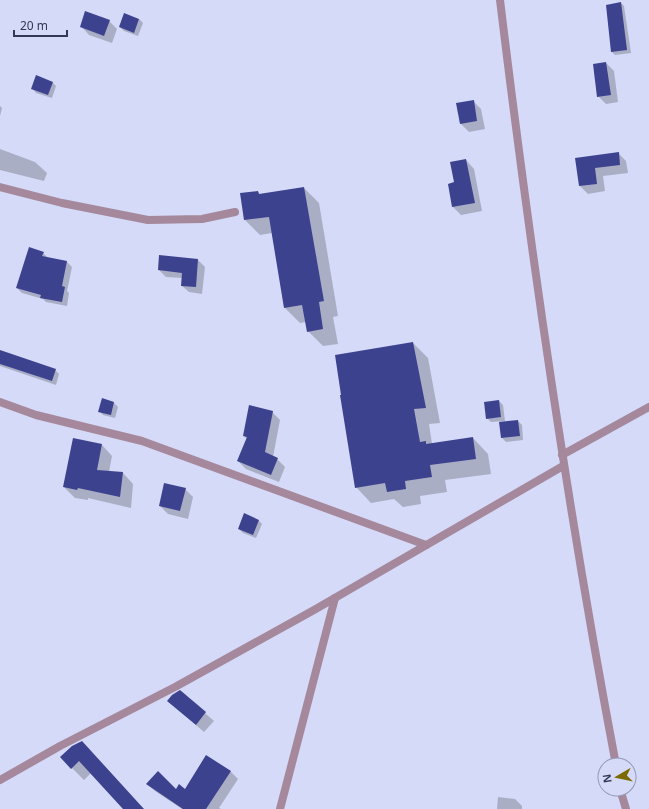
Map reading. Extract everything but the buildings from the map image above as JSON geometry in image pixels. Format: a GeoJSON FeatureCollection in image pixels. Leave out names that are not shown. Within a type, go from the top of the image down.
{"type":"FeatureCollection","features":[{"type":"Feature","properties":{"kind":"street"},"geometry":{"type":"LineString","coordinates":[[500,0],[511,96],[563,466],[614,757]]}},
{"type":"Feature","properties":{"kind":"street"},"geometry":{"type":"LineString","coordinates":[[0,187],[62,203],[148,220],[202,219],[235,212]]}},
{"type":"Feature","properties":{"kind":"street"},"geometry":{"type":"LineString","coordinates":[[0,402],[36,416],[142,441],[426,545]]}},
{"type":"Feature","properties":{"kind":"street"},"geometry":{"type":"LineString","coordinates":[[562,455],[649,407]]}},
{"type":"Feature","properties":{"kind":"street"},"geometry":{"type":"LineString","coordinates":[[0,780],[60,746],[175,687],[334,598],[563,466]]}},
{"type":"Feature","properties":{"kind":"street"},"geometry":{"type":"LineString","coordinates":[[280,809],[334,598]]}},
{"type":"Feature","properties":{"kind":"street"},"geometry":{"type":"LineString","coordinates":[[622,797],[626,809]]}}]}
